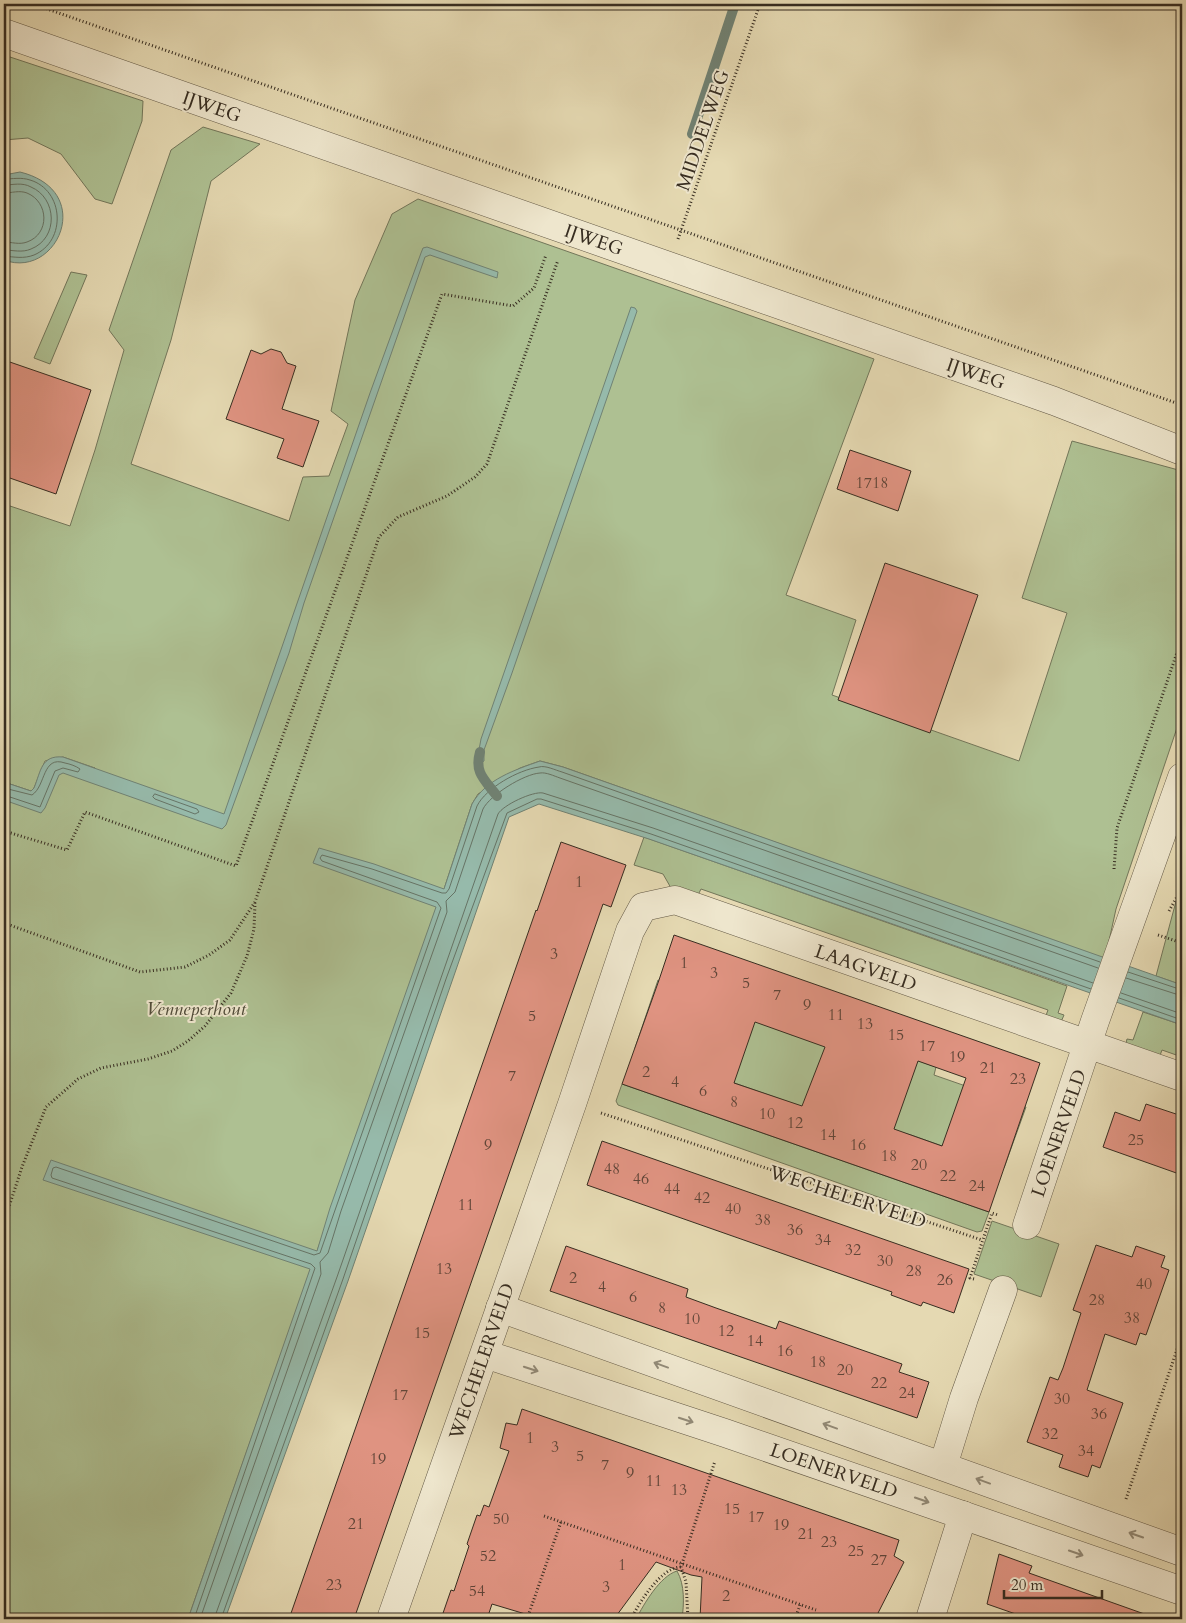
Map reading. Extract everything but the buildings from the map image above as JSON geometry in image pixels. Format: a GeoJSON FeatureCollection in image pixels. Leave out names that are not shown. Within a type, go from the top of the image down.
{"type":"FeatureCollection","features":[{"type":"Feature","properties":{"kind":"street","name":"IJWEG"},"geometry":{"type":"LineString","coordinates":[[4,33],[1054,401],[1182,451]]}},
{"type":"Feature","properties":{"kind":"street"},"geometry":{"type":"LineString","coordinates":[[1092,1033],[1182,777]]}},
{"type":"Feature","properties":{"kind":"street","name":"LAAGVELD"},"geometry":{"type":"LineString","coordinates":[[643,907],[675,900],[1092,1033],[1182,1077]]}},
{"type":"Feature","properties":{"kind":"street","name":"WECHELERVELD"},"geometry":{"type":"LineString","coordinates":[[391,1619],[572,1104],[630,932],[643,907]]}},
{"type":"Feature","properties":{"kind":"street","name":"LOENERVELD"},"geometry":{"type":"LineString","coordinates":[[1027,1225],[1092,1033]]}},
{"type":"Feature","properties":{"kind":"street"},"geometry":{"type":"LineString","coordinates":[[943,1466],[964,1398],[1003,1290]]}},
{"type":"Feature","properties":{"kind":"street"},"geometry":{"type":"LineString","coordinates":[[500,1308],[1182,1552]]}},
{"type":"Feature","properties":{"kind":"street","name":"LOENERVELD"},"geometry":{"type":"LineString","coordinates":[[485,1354],[725,1433],[1182,1591]]}},
{"type":"Feature","properties":{"kind":"street"},"geometry":{"type":"LineString","coordinates":[[930,1619],[963,1515]]}},
{"type":"Feature","properties":{"kind":"path","name":"IJWEG"},"geometry":{"type":"LineString","coordinates":[[33,4],[1182,404]]}},
{"type":"Feature","properties":{"kind":"path","name":"MIDDELWEG"},"geometry":{"type":"LineString","coordinates":[[670,265],[760,4]]}},
{"type":"Feature","properties":{"kind":"path"},"geometry":{"type":"LineString","coordinates":[[4,830],[67,850],[86,812],[236,866],[442,294],[513,306],[534,288],[579,194]]}},
{"type":"Feature","properties":{"kind":"path"},"geometry":{"type":"LineString","coordinates":[[4,923],[140,972],[184,967],[209,955],[230,940],[255,902],[380,537],[398,517],[447,496],[475,477],[487,464],[562,228]]}},
{"type":"Feature","properties":{"kind":"path"},"geometry":{"type":"LineString","coordinates":[[1114,873],[1117,828],[1182,638]]}},
{"type":"Feature","properties":{"kind":"path"},"geometry":{"type":"LineString","coordinates":[[4,1222],[22,1167],[46,1107],[78,1078],[101,1068],[148,1059],[172,1051],[188,1041],[205,1026],[231,993],[247,956],[254,929],[255,902]]}},
{"type":"Feature","properties":{"kind":"path"},"geometry":{"type":"LineString","coordinates":[[1158,935],[1182,943]]}},
{"type":"Feature","properties":{"kind":"path","name":"WECHELERVELD"},"geometry":{"type":"LineString","coordinates":[[572,1104],[982,1240]]}},
{"type":"Feature","properties":{"kind":"path"},"geometry":{"type":"LineString","coordinates":[[1003,1290],[970,1278],[982,1240],[992,1213],[1027,1225]]}},
{"type":"Feature","properties":{"kind":"path"},"geometry":{"type":"LineString","coordinates":[[1116,1528],[1182,1335]]}},
{"type":"Feature","properties":{"kind":"path"},"geometry":{"type":"LineString","coordinates":[[688,1619],[686,1582],[682,1565],[725,1433]]}},
{"type":"Feature","properties":{"kind":"path"},"geometry":{"type":"LineString","coordinates":[[544,1516],[816,1610]]}},
{"type":"Feature","properties":{"kind":"path"},"geometry":{"type":"LineString","coordinates":[[527,1619],[561,1522]]}},
{"type":"Feature","properties":{"kind":"path"},"geometry":{"type":"LineString","coordinates":[[632,1619],[641,1601],[660,1577],[669,1570],[682,1565]]}},
{"type":"Feature","properties":{"kind":"path"},"geometry":{"type":"LineString","coordinates":[[795,1619],[800,1605]]}},
{"type":"Feature","properties":{"kind":"green space"},"geometry":{"type":"Polygon","coordinates":[[[4,55],[143,101],[142,121],[112,204],[95,199],[61,154],[28,138],[4,140],[4,55]]]}},
{"type":"Feature","properties":{"kind":"green space","name":"Venneperhout"},"geometry":{"type":"Polygon","coordinates":[[[203,127],[260,144],[211,181],[171,340],[131,464],[289,521],[303,477],[329,476],[348,424],[331,411],[355,300],[392,214],[418,199],[874,359],[786,595],[856,620],[832,695],[1019,761],[1067,613],[1022,598],[1072,441],[1182,471],[1182,713],[1116,909],[1105,959],[563,767],[540,761],[520,768],[478,794],[472,804],[444,889],[188,1619],[4,1619],[4,790],[34,800],[47,764],[95,768],[63,757],[45,761],[31,791],[4,782],[4,504],[70,526],[95,450],[124,350],[109,330],[171,150],[203,127]]]}},
{"type":"Feature","properties":{"kind":"green space"},"geometry":{"type":"Polygon","coordinates":[[[71,272],[87,275],[50,364],[34,358],[71,272]]]}},
{"type":"Feature","properties":{"kind":"green space"},"geometry":{"type":"Polygon","coordinates":[[[644,837],[1067,986],[1058,1013],[1064,1015],[1061,1022],[1045,1018],[1048,1010],[701,889],[697,897],[671,888],[663,874],[634,865],[644,837]]]}},
{"type":"Feature","properties":{"kind":"green space"},"geometry":{"type":"Polygon","coordinates":[[[1182,879],[1182,985],[1156,976],[1182,879]]]}},
{"type":"Feature","properties":{"kind":"green space"},"geometry":{"type":"Polygon","coordinates":[[[658,980],[690,990],[792,1035],[876,1046],[936,1067],[934,1075],[1026,1107],[1004,1168],[911,1135],[817,1112],[635,1048],[658,980]]]}},
{"type":"Feature","properties":{"kind":"green space"},"geometry":{"type":"Polygon","coordinates":[[[1143,1012],[1182,1025],[1182,1057],[1162,1050],[1159,1058],[1126,1043],[1127,1039],[1133,1040],[1143,1012]]]}},
{"type":"Feature","properties":{"kind":"green space"},"geometry":{"type":"Polygon","coordinates":[[[622,1084],[989,1212],[982,1231],[977,1232],[618,1105],[616,1101],[622,1084]]]}},
{"type":"Feature","properties":{"kind":"green space"},"geometry":{"type":"Polygon","coordinates":[[[992,1221],[1059,1244],[1041,1297],[974,1274],[992,1221]]]}},
{"type":"Feature","properties":{"kind":"green space"},"geometry":{"type":"Polygon","coordinates":[[[677,1571],[683,1588],[682,1619],[636,1619],[659,1584],[677,1571]]]}},
{"type":"Feature","properties":{"kind":"water"},"geometry":{"type":"Polygon","coordinates":[[[20,172],[44,182],[57,197],[63,213],[61,231],[53,246],[40,257],[23,263],[4,260],[4,175],[20,172]]]}},
{"type":"Feature","properties":{"kind":"water"},"geometry":{"type":"Polygon","coordinates":[[[427,247],[498,272],[497,278],[430,255],[425,257],[304,603],[289,653],[226,825],[222,829],[63,773],[59,775],[41,813],[4,800],[4,782],[31,791],[46,761],[56,757],[63,757],[224,814],[370,393],[421,253],[423,248],[427,247]]]}},
{"type":"Feature","properties":{"kind":"water"},"geometry":{"type":"Polygon","coordinates":[[[631,307],[637,311],[484,750],[484,761],[476,766],[481,739],[631,307]]]}},
{"type":"Feature","properties":{"kind":"water"},"geometry":{"type":"Polygon","coordinates":[[[540,761],[563,767],[1182,985],[1182,1025],[649,839],[539,804],[509,817],[348,1281],[225,1619],[188,1619],[310,1269],[43,1180],[51,1160],[317,1251],[330,1208],[436,907],[313,863],[319,848],[374,864],[444,889],[472,804],[478,795],[502,776],[540,761]]]}},
{"type":"Feature","properties":{"kind":"waterway"},"geometry":{"type":"LineString","coordinates":[[692,134],[735,4]]}},
{"type":"Feature","properties":{"kind":"waterway"},"geometry":{"type":"LineString","coordinates":[[480,752],[478,765],[480,771],[497,796]]}}]}
